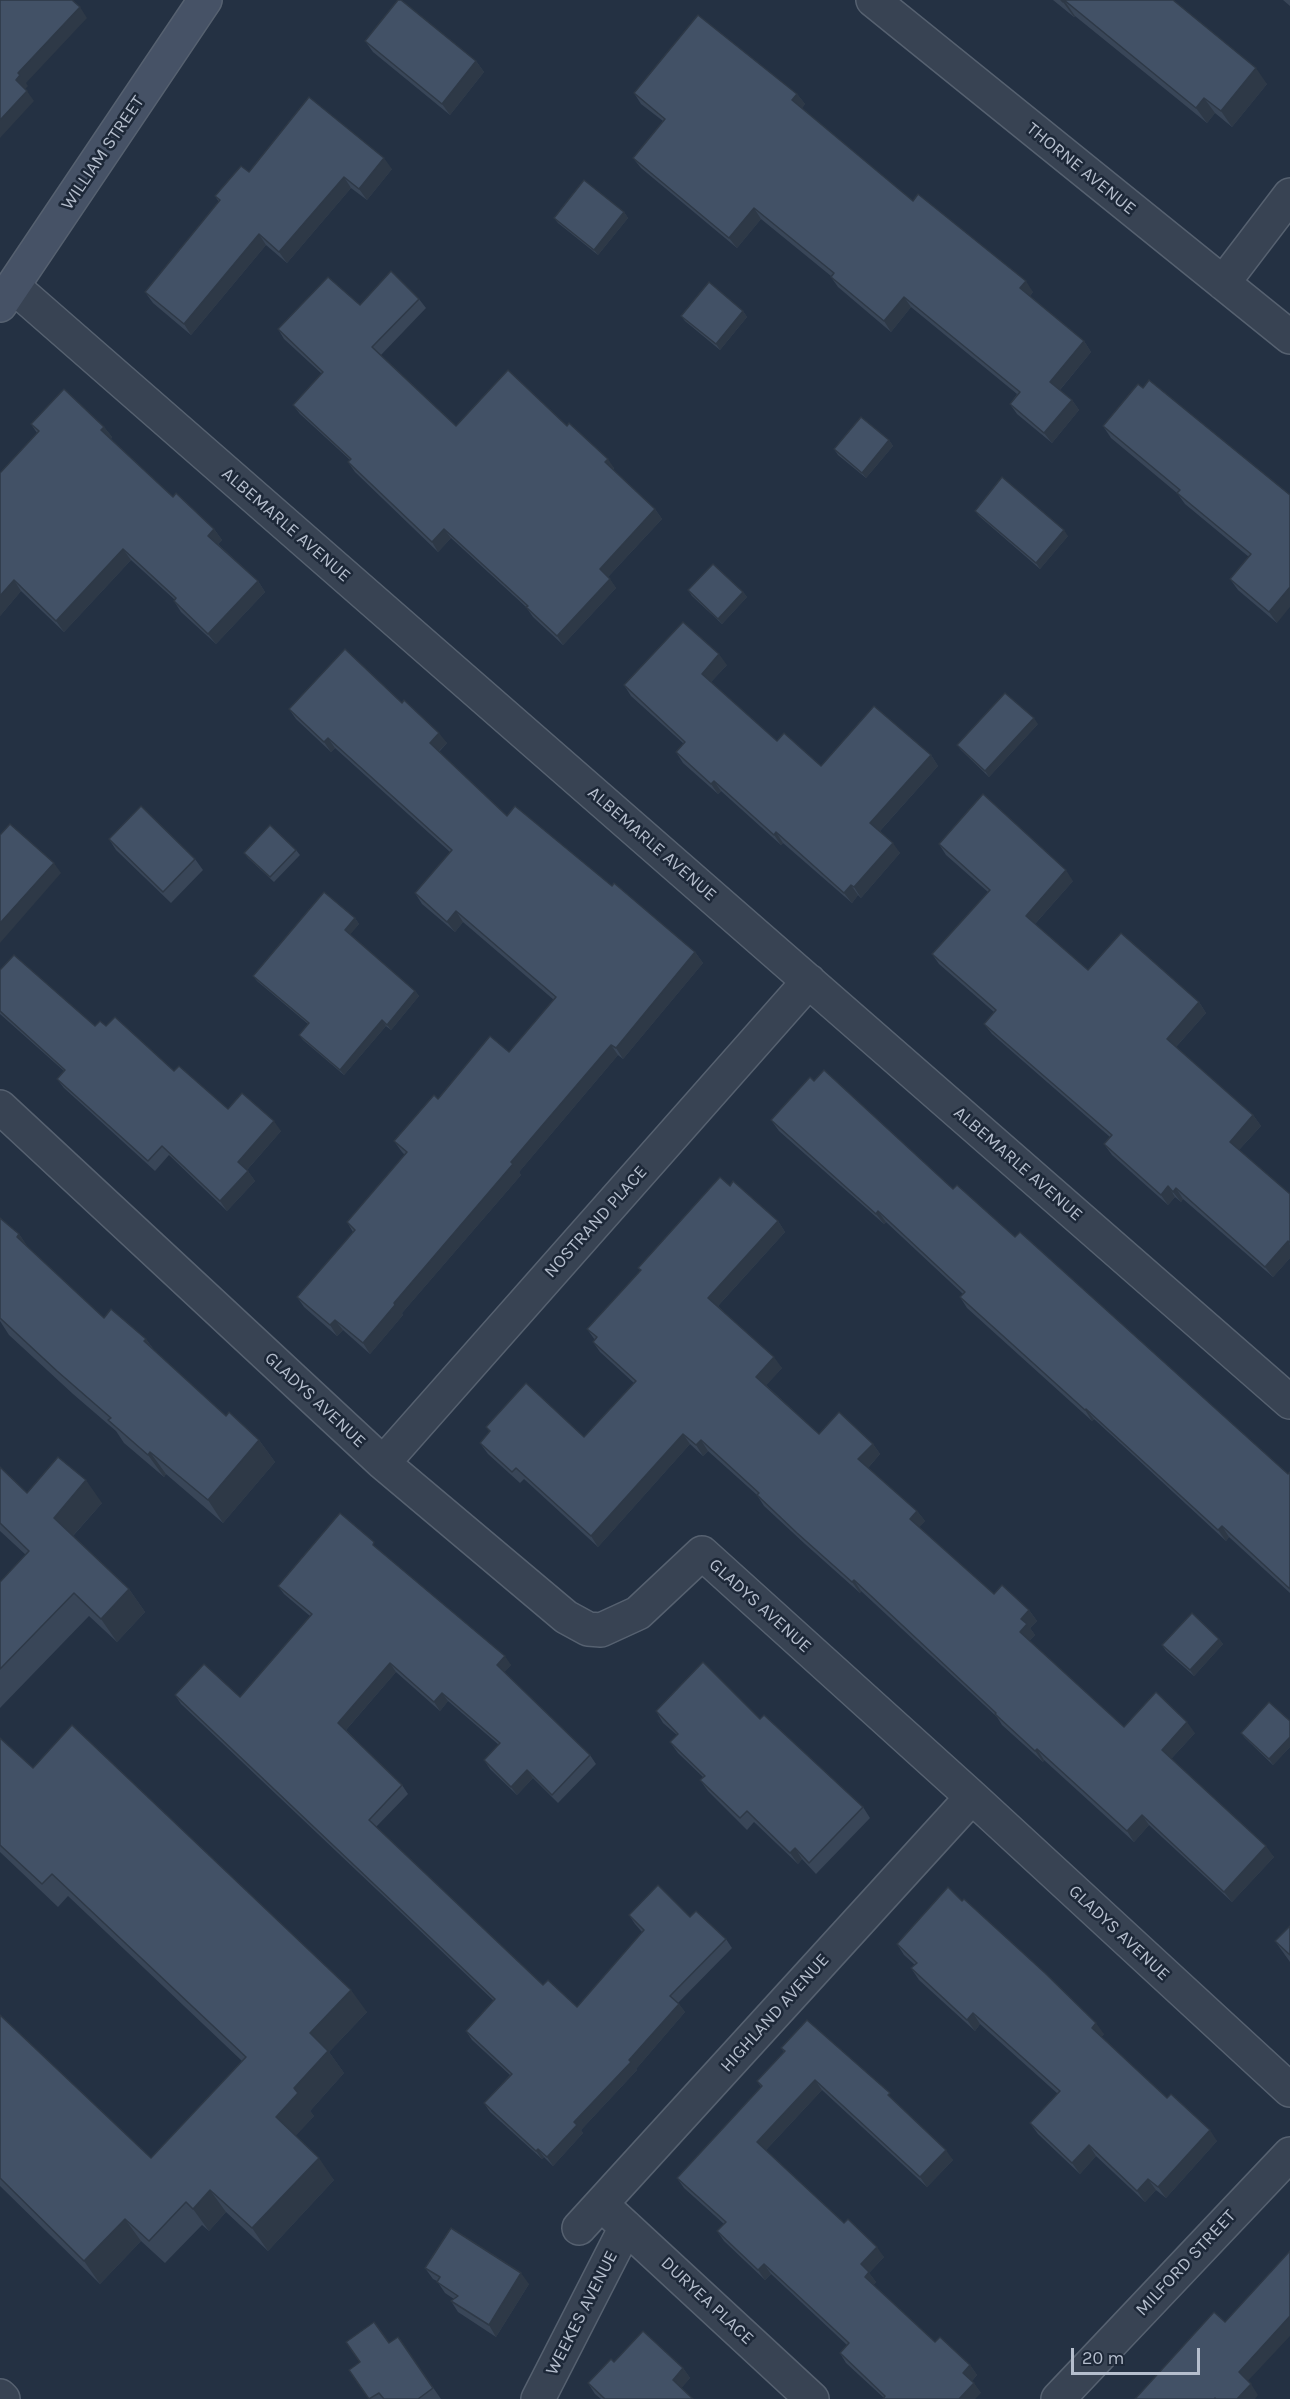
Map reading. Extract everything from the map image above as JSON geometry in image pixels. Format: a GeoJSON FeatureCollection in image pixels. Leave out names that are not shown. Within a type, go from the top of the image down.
{"type":"FeatureCollection","features":[{"type":"Feature","properties":{"kind":"street","name":"THORNE AVENUE"},"geometry":{"type":"LineString","coordinates":[[873,0],[1290,337]]}},
{"type":"Feature","properties":{"kind":"street","name":"WILLIAM STREET"},"geometry":{"type":"LineString","coordinates":[[7,296],[204,1]]}},
{"type":"Feature","properties":{"kind":"street"},"geometry":{"type":"LineString","coordinates":[[1222,283],[1290,195]]}},
{"type":"Feature","properties":{"kind":"street","name":"ALBEMARLE AVENUE"},"geometry":{"type":"LineString","coordinates":[[7,296],[809,981],[1290,1402]]}},
{"type":"Feature","properties":{"kind":"street","name":"NOSTRAND PLACE"},"geometry":{"type":"LineString","coordinates":[[383,1463],[809,981]]}},
{"type":"Feature","properties":{"kind":"street","name":"GLADYS AVENUE"},"geometry":{"type":"LineString","coordinates":[[0,1107],[383,1463],[566,1617],[588,1629],[601,1630],[638,1613],[702,1553],[972,1797],[1290,2090]]}},
{"type":"Feature","properties":{"kind":"street","name":"HIGHLAND AVENUE"},"geometry":{"type":"LineString","coordinates":[[579,2228],[972,1797]]}},
{"type":"Feature","properties":{"kind":"street","name":"MILFORD STREET"},"geometry":{"type":"LineString","coordinates":[[1058,2399],[1290,2154]]}},
{"type":"Feature","properties":{"kind":"street","name":"DURYEA PLACE"},"geometry":{"type":"LineString","coordinates":[[601,2204],[812,2399]]}},
{"type":"Feature","properties":{"kind":"street","name":"WEEKES AVENUE"},"geometry":{"type":"LineString","coordinates":[[538,2399],[626,2227]]}},
{"type":"Feature","properties":{"kind":"street"},"geometry":{"type":"LineString","coordinates":[[0,2396],[3,2399]]}},
{"type":"Feature","properties":{"kind":"building"},"geometry":{"type":"Polygon","coordinates":[[[0,0],[72,0],[80,7],[18,73],[20,75],[16,80],[27,91],[0,120],[0,0]]]}},
{"type":"Feature","properties":{"kind":"building"},"geometry":{"type":"Polygon","coordinates":[[[398,0],[401,0],[476,61],[442,104],[365,41],[398,0]]]}},
{"type":"Feature","properties":{"kind":"building"},"geometry":{"type":"Polygon","coordinates":[[[1064,0],[1173,0],[1256,68],[1221,111],[1204,98],[1196,108],[1064,0]]]}},
{"type":"Feature","properties":{"kind":"building"},"geometry":{"type":"Polygon","coordinates":[[[698,15],[797,94],[792,100],[913,201],[918,194],[1026,281],[1020,288],[1084,341],[1050,382],[1072,400],[1044,433],[1010,404],[1020,392],[904,297],[884,321],[831,277],[834,273],[754,208],[729,238],[633,158],[665,119],[634,93],[698,15]]]}},
{"type":"Feature","properties":{"kind":"building"},"geometry":{"type":"Polygon","coordinates":[[[309,97],[384,158],[359,189],[344,177],[279,252],[259,234],[184,324],[145,292],[220,200],[215,196],[241,166],[249,172],[309,97]]]}},
{"type":"Feature","properties":{"kind":"building"},"geometry":{"type":"Polygon","coordinates":[[[584,180],[624,212],[594,250],[554,218],[584,180]]]}},
{"type":"Feature","properties":{"kind":"building"},"geometry":{"type":"Polygon","coordinates":[[[391,271],[419,299],[372,347],[456,426],[508,370],[567,426],[569,423],[608,459],[605,462],[655,509],[600,569],[610,579],[557,636],[526,607],[528,606],[444,529],[432,542],[348,462],[351,459],[293,405],[323,372],[278,329],[328,277],[360,305],[391,271]]]}},
{"type":"Feature","properties":{"kind":"building"},"geometry":{"type":"Polygon","coordinates":[[[709,282],[743,311],[716,344],[681,316],[709,282]]]}},
{"type":"Feature","properties":{"kind":"building"},"geometry":{"type":"Polygon","coordinates":[[[1149,380],[1290,495],[1290,587],[1269,612],[1230,579],[1251,554],[1177,493],[1180,490],[1103,426],[1138,384],[1143,388],[1149,380]]]}},
{"type":"Feature","properties":{"kind":"building"},"geometry":{"type":"Polygon","coordinates":[[[64,389],[104,427],[101,430],[173,497],[176,493],[214,529],[208,536],[258,581],[208,634],[174,601],[176,598],[123,549],[56,621],[14,580],[0,596],[0,473],[39,431],[31,424],[64,389]]]}},
{"type":"Feature","properties":{"kind":"building"},"geometry":{"type":"Polygon","coordinates":[[[861,417],[889,440],[862,473],[834,449],[861,417]]]}},
{"type":"Feature","properties":{"kind":"building"},"geometry":{"type":"Polygon","coordinates":[[[1002,477],[1064,530],[1036,563],[975,511],[1002,477]]]}},
{"type":"Feature","properties":{"kind":"building"},"geometry":{"type":"Polygon","coordinates":[[[713,564],[743,592],[718,619],[688,590],[713,564]]]}},
{"type":"Feature","properties":{"kind":"building"},"geometry":{"type":"Polygon","coordinates":[[[683,622],[719,654],[702,674],[777,741],[784,733],[821,766],[874,706],[931,755],[870,823],[893,843],[854,887],[851,885],[844,893],[776,832],[774,835],[714,781],[711,784],[676,752],[685,742],[624,685],[683,622]]]}},
{"type":"Feature","properties":{"kind":"building"},"geometry":{"type":"Polygon","coordinates":[[[345,649],[402,703],[404,700],[439,733],[430,743],[507,816],[515,806],[612,886],[614,883],[695,952],[616,1048],[611,1045],[511,1162],[513,1164],[394,1303],[395,1305],[363,1343],[335,1320],[330,1325],[297,1297],[355,1230],[347,1222],[407,1152],[394,1141],[434,1095],[438,1099],[490,1036],[509,1052],[556,997],[456,911],[447,922],[415,893],[452,850],[328,738],[324,742],[289,709],[345,649]]]}},
{"type":"Feature","properties":{"kind":"building"},"geometry":{"type":"Polygon","coordinates":[[[1005,693],[1034,718],[985,771],[957,745],[1005,693]]]}},
{"type":"Feature","properties":{"kind":"building"},"geometry":{"type":"Polygon","coordinates":[[[983,794],[1066,870],[1026,916],[1088,970],[1121,933],[1199,1002],[1167,1039],[1253,1115],[1230,1142],[1290,1194],[1290,1243],[1288,1241],[1265,1267],[1176,1188],[1173,1192],[1168,1186],[1161,1195],[1104,1144],[1112,1135],[984,1024],[996,1010],[932,954],[990,890],[939,844],[983,794]]]}},
{"type":"Feature","properties":{"kind":"building"},"geometry":{"type":"Polygon","coordinates":[[[141,806],[195,859],[163,892],[109,839],[141,806]]]}},
{"type":"Feature","properties":{"kind":"building"},"geometry":{"type":"Polygon","coordinates":[[[10,824],[54,863],[0,923],[0,835],[10,824]]]}},
{"type":"Feature","properties":{"kind":"building"},"geometry":{"type":"Polygon","coordinates":[[[270,825],[296,850],[270,877],[244,853],[270,825]]]}},
{"type":"Feature","properties":{"kind":"building"},"geometry":{"type":"Polygon","coordinates":[[[324,892],[355,918],[345,930],[415,991],[387,1025],[382,1020],[340,1070],[299,1035],[309,1023],[253,976],[324,892]]]}},
{"type":"Feature","properties":{"kind":"building"},"geometry":{"type":"Polygon","coordinates":[[[14,955],[95,1026],[100,1021],[106,1026],[115,1017],[174,1071],[179,1066],[228,1109],[242,1093],[274,1121],[238,1162],[248,1171],[220,1201],[162,1146],[148,1161],[57,1079],[65,1070],[0,1011],[0,970],[14,955]]]}},
{"type":"Feature","properties":{"kind":"building"},"geometry":{"type":"Polygon","coordinates":[[[824,1070],[953,1189],[957,1185],[1015,1237],[1020,1232],[1288,1474],[1290,1472],[1290,1589],[1222,1526],[1218,1530],[1085,1410],[960,1297],[965,1292],[878,1211],[876,1214],[771,1120],[810,1077],[814,1081],[824,1070]]]}},
{"type":"Feature","properties":{"kind":"building"},"geometry":{"type":"Polygon","coordinates":[[[720,1177],[730,1186],[733,1181],[778,1221],[708,1298],[774,1357],[756,1377],[819,1434],[839,1412],[873,1444],[858,1459],[917,1511],[910,1519],[994,1594],[1002,1585],[1029,1610],[1021,1619],[1027,1624],[1020,1632],[1124,1727],[1156,1692],[1187,1722],[1162,1750],[1266,1846],[1224,1892],[1142,1815],[1127,1831],[1037,1749],[1035,1751],[854,1580],[852,1582],[797,1533],[757,1495],[759,1493],[701,1440],[696,1445],[683,1434],[591,1536],[516,1468],[512,1472],[480,1443],[490,1431],[486,1427],[526,1383],[584,1437],[636,1381],[593,1342],[597,1337],[587,1329],[720,1177]]]}},
{"type":"Feature","properties":{"kind":"building"},"geometry":{"type":"Polygon","coordinates":[[[0,1218],[19,1234],[17,1237],[104,1318],[111,1309],[146,1339],[144,1341],[226,1416],[229,1412],[259,1440],[208,1500],[150,1452],[148,1455],[108,1420],[111,1418],[0,1318],[0,1218]]]}},
{"type":"Feature","properties":{"kind":"building"},"geometry":{"type":"Polygon","coordinates":[[[58,1457],[86,1480],[54,1518],[129,1589],[101,1619],[74,1593],[0,1669],[0,1582],[29,1551],[0,1523],[0,1467],[27,1493],[58,1457]]]}},
{"type":"Feature","properties":{"kind":"building"},"geometry":{"type":"Polygon","coordinates":[[[340,1513],[374,1542],[373,1545],[505,1656],[497,1665],[590,1755],[552,1795],[527,1770],[511,1787],[484,1760],[500,1743],[442,1693],[434,1702],[390,1663],[338,1723],[402,1785],[369,1820],[543,1985],[548,1980],[577,2007],[644,1930],[629,1915],[658,1885],[690,1917],[696,1911],[726,1939],[670,1996],[679,2004],[629,2060],[631,2062],[574,2122],[577,2125],[547,2157],[538,2149],[536,2151],[484,2103],[512,2074],[466,2031],[495,1999],[175,1695],[204,1664],[240,1697],[312,1614],[278,1586],[340,1513]]]}},
{"type":"Feature","properties":{"kind":"building"},"geometry":{"type":"Polygon","coordinates":[[[1192,1613],[1219,1639],[1190,1670],[1162,1645],[1192,1613]]]}},
{"type":"Feature","properties":{"kind":"building"},"geometry":{"type":"Polygon","coordinates":[[[703,1662],[760,1719],[764,1715],[863,1807],[809,1863],[795,1848],[790,1853],[747,1811],[740,1818],[700,1780],[705,1776],[670,1742],[678,1734],[656,1711],[703,1662]]]}},
{"type":"Feature","properties":{"kind":"building"},"geometry":{"type":"Polygon","coordinates":[[[1269,1702],[1290,1721],[1290,1737],[1269,1759],[1241,1733],[1269,1702]]]}},
{"type":"Feature","properties":{"kind":"building"},"geometry":{"type":"Polygon","coordinates":[[[72,1725],[351,1990],[310,2033],[328,2051],[294,2088],[298,2093],[276,2117],[319,2158],[252,2228],[210,2190],[193,2209],[186,2202],[149,2241],[125,2219],[84,2261],[0,2178],[0,2015],[151,2158],[246,2057],[52,1874],[42,1884],[0,1845],[0,1738],[33,1768],[72,1725]]]}},
{"type":"Feature","properties":{"kind":"building"},"geometry":{"type":"Polygon","coordinates":[[[948,1887],[1045,1973],[1096,2023],[1092,2028],[1167,2098],[1171,2094],[1210,2130],[1158,2187],[1148,2179],[1137,2191],[1089,2145],[1072,2163],[1030,2123],[1060,2091],[973,2013],[967,2020],[911,1968],[917,1963],[897,1944],[948,1887]]]}},
{"type":"Feature","properties":{"kind":"building"},"geometry":{"type":"Polygon","coordinates":[[[1290,1926],[1290,1955],[1275,1941],[1290,1926]]]}},
{"type":"Feature","properties":{"kind":"building"},"geometry":{"type":"Polygon","coordinates":[[[807,2020],[890,2093],[888,2095],[946,2150],[920,2177],[815,2080],[757,2142],[844,2223],[848,2219],[877,2247],[861,2264],[869,2272],[865,2277],[935,2342],[940,2337],[970,2365],[963,2373],[974,2383],[959,2399],[883,2399],[885,2396],[840,2353],[849,2343],[764,2264],[758,2270],[717,2231],[726,2222],[677,2178],[762,2086],[757,2081],[785,2051],[781,2048],[807,2020]]]}},
{"type":"Feature","properties":{"kind":"building"},"geometry":{"type":"Polygon","coordinates":[[[451,2228],[521,2273],[489,2325],[451,2301],[458,2296],[437,2282],[440,2277],[425,2268],[451,2228]]]}},
{"type":"Feature","properties":{"kind":"building"},"geometry":{"type":"Polygon","coordinates":[[[1290,2251],[1290,2316],[1239,2372],[1251,2384],[1237,2399],[1135,2399],[1214,2312],[1225,2322],[1290,2251]]]}},
{"type":"Feature","properties":{"kind":"building"},"geometry":{"type":"Polygon","coordinates":[[[374,2322],[389,2343],[398,2337],[433,2388],[418,2399],[384,2399],[379,2393],[369,2399],[349,2370],[360,2362],[346,2342],[374,2322]]]}},
{"type":"Feature","properties":{"kind":"building"},"geometry":{"type":"Polygon","coordinates":[[[643,2331],[683,2368],[673,2380],[693,2399],[605,2399],[588,2383],[611,2359],[614,2362],[643,2331]]]}}]}
